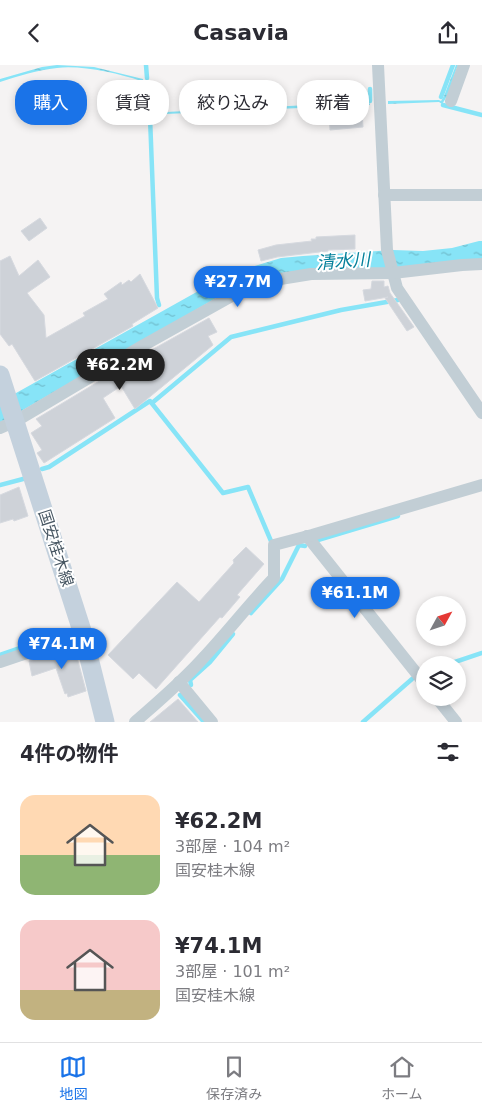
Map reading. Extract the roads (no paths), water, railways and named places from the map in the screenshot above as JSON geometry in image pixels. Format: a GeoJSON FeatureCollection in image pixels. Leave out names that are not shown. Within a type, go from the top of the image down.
{"type":"FeatureCollection","features":[{"type":"Feature","properties":{"kind":"main road","name":"国安桂木線"},"geometry":{"type":"LineString","coordinates":[[0,375],[8,397],[10,422],[83,634],[105,722]]}},
{"type":"Feature","properties":{"kind":"street"},"geometry":{"type":"LineString","coordinates":[[378,65],[386,250],[397,288],[482,413]]}},
{"type":"Feature","properties":{"kind":"street"},"geometry":{"type":"LineString","coordinates":[[451,101],[464,65]]}},
{"type":"Feature","properties":{"kind":"street"},"geometry":{"type":"LineString","coordinates":[[384,195],[482,195]]}},
{"type":"Feature","properties":{"kind":"street"},"geometry":{"type":"LineString","coordinates":[[10,422],[237,293],[268,281],[311,274],[393,273],[482,264]]}},
{"type":"Feature","properties":{"kind":"street"},"geometry":{"type":"LineString","coordinates":[[135,722],[205,657],[274,578],[274,545],[482,485]]}},
{"type":"Feature","properties":{"kind":"street"},"geometry":{"type":"LineString","coordinates":[[307,536],[416,673]]}},
{"type":"Feature","properties":{"kind":"street"},"geometry":{"type":"LineString","coordinates":[[0,662],[83,634]]}},
{"type":"Feature","properties":{"kind":"street"},"geometry":{"type":"LineString","coordinates":[[179,682],[212,722]]}},
{"type":"Feature","properties":{"kind":"street"},"geometry":{"type":"LineString","coordinates":[[443,706],[456,722]]}},
{"type":"Feature","properties":{"kind":"water"},"geometry":{"type":"Polygon","coordinates":[[[57,65],[94,67],[143,80],[88,69],[67,67],[35,72],[0,82],[0,79],[42,67],[57,65]]]}},
{"type":"Feature","properties":{"kind":"water"},"geometry":{"type":"Polygon","coordinates":[[[456,65],[458,65],[451,85],[442,104],[439,102],[388,104],[388,101],[441,101],[456,65]]]}},
{"type":"Feature","properties":{"kind":"water"},"geometry":{"type":"Polygon","coordinates":[[[287,106],[297,106],[297,108],[287,109],[287,106]]]}},
{"type":"Feature","properties":{"kind":"water"},"geometry":{"type":"Polygon","coordinates":[[[179,111],[179,113],[169,114],[169,112],[179,111]]]}},
{"type":"Feature","properties":{"kind":"water","name":"清水川"},"geometry":{"type":"Polygon","coordinates":[[[482,241],[482,260],[419,267],[324,270],[218,297],[0,424],[0,402],[227,275],[281,258],[393,250],[423,251],[452,248],[482,241]]]}},
{"type":"Feature","properties":{"kind":"waterway"},"geometry":{"type":"LineString","coordinates":[[146,65],[147,78]]}},
{"type":"Feature","properties":{"kind":"waterway"},"geometry":{"type":"LineString","coordinates":[[441,97],[453,65]]}},
{"type":"Feature","properties":{"kind":"waterway"},"geometry":{"type":"LineString","coordinates":[[370,89],[370,101]]}},
{"type":"Feature","properties":{"kind":"waterway"},"geometry":{"type":"LineString","coordinates":[[443,105],[482,115]]}},
{"type":"Feature","properties":{"kind":"waterway"},"geometry":{"type":"LineString","coordinates":[[150,125],[157,298],[159,305]]}},
{"type":"Feature","properties":{"kind":"waterway"},"geometry":{"type":"LineString","coordinates":[[152,403],[231,337],[341,310],[398,300]]}},
{"type":"Feature","properties":{"kind":"waterway"},"geometry":{"type":"LineString","coordinates":[[42,469],[49,467],[150,401],[223,493],[248,487],[271,541]]}},
{"type":"Feature","properties":{"kind":"waterway"},"geometry":{"type":"LineString","coordinates":[[0,485],[23,479]]}},
{"type":"Feature","properties":{"kind":"waterway"},"geometry":{"type":"LineString","coordinates":[[318,540],[398,516]]}},
{"type":"Feature","properties":{"kind":"waterway"},"geometry":{"type":"LineString","coordinates":[[251,613],[282,579],[299,545],[305,546]]}},
{"type":"Feature","properties":{"kind":"waterway"},"geometry":{"type":"LineString","coordinates":[[0,655],[63,633]]}},
{"type":"Feature","properties":{"kind":"waterway"},"geometry":{"type":"LineString","coordinates":[[191,685],[190,680],[210,662],[233,634]]}},
{"type":"Feature","properties":{"kind":"waterway"},"geometry":{"type":"LineString","coordinates":[[466,658],[482,653]]}},
{"type":"Feature","properties":{"kind":"waterway"},"geometry":{"type":"LineString","coordinates":[[363,722],[412,679]]}},
{"type":"Feature","properties":{"kind":"waterway"},"geometry":{"type":"LineString","coordinates":[[180,695],[204,722]]}}]}
